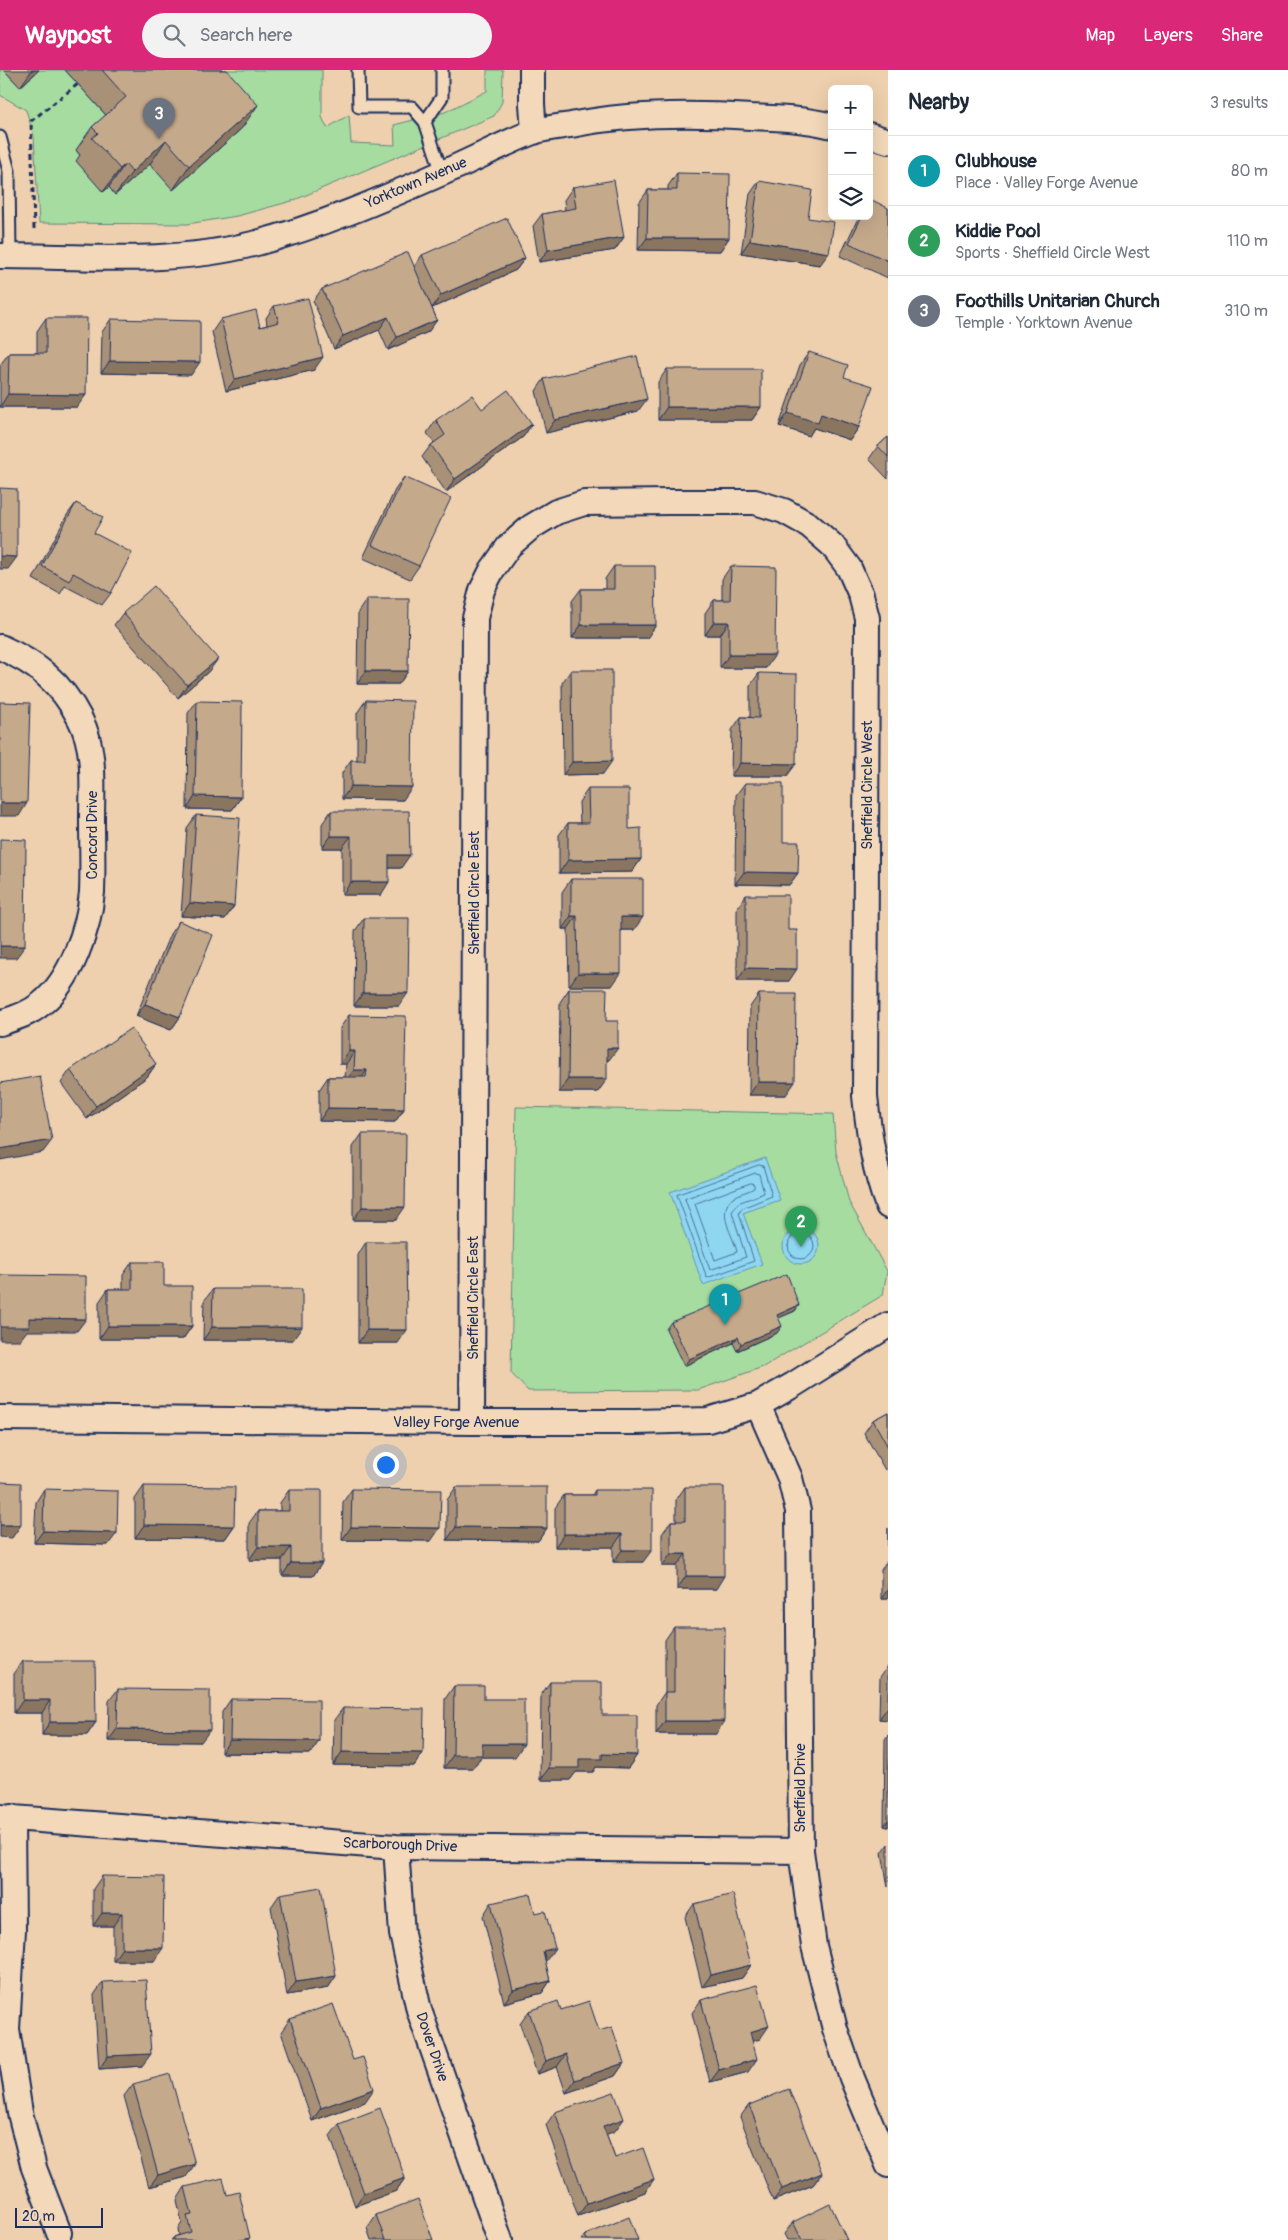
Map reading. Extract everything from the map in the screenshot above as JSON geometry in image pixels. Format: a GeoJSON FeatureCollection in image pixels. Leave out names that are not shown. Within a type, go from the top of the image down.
{"type":"FeatureCollection","features":[{"type":"Feature","properties":{"kind":"street"},"geometry":{"type":"LineString","coordinates":[[532,70],[534,132]]}},
{"type":"Feature","properties":{"kind":"street","name":"Yorktown Avenue"},"geometry":{"type":"LineString","coordinates":[[5,256],[152,257],[202,253],[253,244],[310,226],[398,192],[534,132],[600,119],[655,114],[807,120],[828,125]]}},
{"type":"Feature","properties":{"kind":"street"},"geometry":{"type":"LineString","coordinates":[[873,136],[888,141]]}},
{"type":"Feature","properties":{"kind":"street","name":"Sheffield Circle West"},"geometry":{"type":"LineString","coordinates":[[670,502],[755,502],[784,511],[809,525],[832,544],[849,568],[861,595],[867,618],[865,1096],[869,1137],[881,1188],[888,1206]]}},
{"type":"Feature","properties":{"kind":"street","name":"Sheffield Circle East"},"geometry":{"type":"LineString","coordinates":[[472,1422],[475,618],[482,590],[492,570],[509,546],[531,526],[556,512],[584,503],[670,502]]}},
{"type":"Feature","properties":{"kind":"street","name":"Concord Drive"},"geometry":{"type":"LineString","coordinates":[[0,647],[26,658],[45,672],[66,695],[81,720],[93,758],[92,893],[86,925],[74,959],[63,980],[42,1004],[21,1016],[0,1023]]}},
{"type":"Feature","properties":{"kind":"street","name":"Valley Forge Avenue"},"geometry":{"type":"LineString","coordinates":[[0,1418],[472,1422],[708,1420],[758,1405],[888,1325]]}},
{"type":"Feature","properties":{"kind":"street","name":"Sheffield Drive"},"geometry":{"type":"LineString","coordinates":[[758,1405],[790,1478],[798,1511],[801,1851],[814,1946],[835,2029],[852,2078],[888,2165]]}},
{"type":"Feature","properties":{"kind":"street"},"geometry":{"type":"LineString","coordinates":[[6,1817],[13,1930],[7,2029],[25,2131],[34,2168],[59,2232]]}},
{"type":"Feature","properties":{"kind":"street","name":"Scarborough Drive"},"geometry":{"type":"LineString","coordinates":[[6,1817],[396,1847],[801,1851]]}},
{"type":"Feature","properties":{"kind":"street","name":"Dover Drive"},"geometry":{"type":"LineString","coordinates":[[396,1847],[402,1934],[419,2010],[500,2240]]}},
{"type":"Feature","properties":{"kind":"lane"},"geometry":{"type":"LineString","coordinates":[[358,70],[359,107],[412,107],[425,122],[442,173]]}},
{"type":"Feature","properties":{"kind":"lane"},"geometry":{"type":"LineString","coordinates":[[425,122],[442,97],[442,70]]}},
{"type":"Feature","properties":{"kind":"lane"},"geometry":{"type":"LineString","coordinates":[[0,137],[5,171],[5,256]]}},
{"type":"Feature","properties":{"kind":"path"},"geometry":{"type":"LineString","coordinates":[[34,229],[29,128],[31,121],[78,84]]}},
{"type":"Feature","properties":{"kind":"green space"},"geometry":{"type":"Polygon","coordinates":[[[0,70],[4,70],[20,87],[39,70],[65,70],[110,120],[76,150],[103,192],[109,187],[115,195],[195,70],[322,70],[322,117],[327,128],[349,115],[351,143],[395,145],[394,125],[445,112],[487,91],[487,70],[503,70],[502,102],[494,116],[292,201],[237,216],[187,224],[39,223],[34,136],[26,110],[0,95],[0,70]]]}},
{"type":"Feature","properties":{"kind":"green space"},"geometry":{"type":"Polygon","coordinates":[[[516,1107],[833,1114],[836,1152],[849,1202],[887,1271],[883,1295],[763,1367],[698,1390],[528,1391],[511,1373],[516,1107]]]}},
{"type":"Feature","properties":{"kind":"water"},"geometry":{"type":"Polygon","coordinates":[[[765,1158],[780,1200],[743,1213],[762,1264],[703,1285],[670,1192],[765,1158]]]}},
{"type":"Feature","properties":{"kind":"water"},"geometry":{"type":"Polygon","coordinates":[[[801,1228],[808,1229],[814,1233],[818,1239],[818,1253],[814,1259],[808,1263],[801,1264],[794,1263],[788,1259],[784,1253],[783,1246],[784,1239],[788,1233],[794,1229],[801,1228]]]}},
{"type":"Feature","properties":{"kind":"building"},"geometry":{"type":"Polygon","coordinates":[[[102,70],[227,70],[258,105],[189,166],[166,140],[132,172],[125,164],[120,169],[92,138],[98,133],[92,127],[126,97],[102,70]]]}},
{"type":"Feature","properties":{"kind":"building"},"geometry":{"type":"Polygon","coordinates":[[[677,173],[730,174],[729,238],[647,238],[648,190],[677,190],[677,173]]]}},
{"type":"Feature","properties":{"kind":"building"},"geometry":{"type":"Polygon","coordinates":[[[614,180],[624,237],[548,250],[542,214],[576,208],[573,187],[614,180]]]}},
{"type":"Feature","properties":{"kind":"building"},"geometry":{"type":"Polygon","coordinates":[[[759,181],[812,190],[808,218],[834,222],[829,253],[750,240],[759,181]]]}},
{"type":"Feature","properties":{"kind":"building"},"geometry":{"type":"Polygon","coordinates":[[[873,200],[888,208],[888,261],[849,243],[860,220],[873,220],[873,200]]]}},
{"type":"Feature","properties":{"kind":"building"},"geometry":{"type":"Polygon","coordinates":[[[507,218],[525,258],[441,295],[422,255],[507,218]]]}},
{"type":"Feature","properties":{"kind":"building"},"geometry":{"type":"Polygon","coordinates":[[[408,252],[437,320],[397,337],[388,317],[343,336],[322,289],[408,252]]]}},
{"type":"Feature","properties":{"kind":"building"},"geometry":{"type":"Polygon","coordinates":[[[308,298],[323,357],[235,379],[221,319],[256,310],[260,327],[279,322],[274,306],[308,298]]]}},
{"type":"Feature","properties":{"kind":"building"},"geometry":{"type":"Polygon","coordinates":[[[46,318],[87,318],[86,395],[8,394],[9,353],[46,353],[46,318]]]}},
{"type":"Feature","properties":{"kind":"building"},"geometry":{"type":"Polygon","coordinates":[[[111,319],[200,321],[200,362],[110,361],[111,319]]]}},
{"type":"Feature","properties":{"kind":"building"},"geometry":{"type":"Polygon","coordinates":[[[809,352],[848,365],[844,377],[873,386],[859,427],[821,414],[818,423],[788,413],[809,352]]]}},
{"type":"Feature","properties":{"kind":"building"},"geometry":{"type":"Polygon","coordinates":[[[637,356],[647,399],[555,420],[544,379],[637,356]]]}},
{"type":"Feature","properties":{"kind":"building"},"geometry":{"type":"Polygon","coordinates":[[[667,369],[761,369],[761,407],[667,407],[667,369]]]}},
{"type":"Feature","properties":{"kind":"building"},"geometry":{"type":"Polygon","coordinates":[[[508,390],[532,424],[455,479],[431,445],[445,435],[436,420],[472,395],[482,409],[508,390]]]}},
{"type":"Feature","properties":{"kind":"building"},"geometry":{"type":"Polygon","coordinates":[[[888,437],[888,457],[878,446],[888,437]]]}},
{"type":"Feature","properties":{"kind":"building"},"geometry":{"type":"Polygon","coordinates":[[[404,477],[451,498],[419,566],[372,545],[404,477]]]}},
{"type":"Feature","properties":{"kind":"building"},"geometry":{"type":"Polygon","coordinates":[[[0,488],[17,489],[17,557],[0,556],[0,488]]]}},
{"type":"Feature","properties":{"kind":"building"},"geometry":{"type":"Polygon","coordinates":[[[76,503],[103,517],[94,533],[132,553],[111,593],[73,573],[69,581],[42,566],[76,503]]]}},
{"type":"Feature","properties":{"kind":"building"},"geometry":{"type":"Polygon","coordinates":[[[614,566],[655,566],[656,625],[581,625],[581,589],[614,589],[614,566]]]}},
{"type":"Feature","properties":{"kind":"building"},"geometry":{"type":"Polygon","coordinates":[[[731,566],[776,567],[775,655],[729,655],[729,622],[714,622],[714,600],[730,600],[731,566]]]}},
{"type":"Feature","properties":{"kind":"building"},"geometry":{"type":"Polygon","coordinates":[[[154,586],[218,659],[187,685],[123,613],[154,586]]]}},
{"type":"Feature","properties":{"kind":"building"},"geometry":{"type":"Polygon","coordinates":[[[367,599],[409,599],[408,671],[366,671],[367,599]]]}},
{"type":"Feature","properties":{"kind":"building"},"geometry":{"type":"Polygon","coordinates":[[[571,670],[612,670],[612,761],[572,762],[571,670]]]}},
{"type":"Feature","properties":{"kind":"building"},"geometry":{"type":"Polygon","coordinates":[[[759,673],[797,674],[796,764],[740,763],[741,717],[759,718],[759,673]]]}},
{"type":"Feature","properties":{"kind":"building"},"geometry":{"type":"Polygon","coordinates":[[[366,700],[413,701],[412,787],[351,786],[351,760],[365,760],[366,700]]]}},
{"type":"Feature","properties":{"kind":"building"},"geometry":{"type":"Polygon","coordinates":[[[197,701],[242,702],[241,797],[195,796],[197,701]]]}},
{"type":"Feature","properties":{"kind":"building"},"geometry":{"type":"Polygon","coordinates":[[[0,702],[30,703],[27,803],[0,803],[0,702]]]}},
{"type":"Feature","properties":{"kind":"building"},"geometry":{"type":"Polygon","coordinates":[[[745,783],[783,783],[783,842],[799,842],[798,873],[744,872],[745,783]]]}},
{"type":"Feature","properties":{"kind":"building"},"geometry":{"type":"Polygon","coordinates":[[[588,789],[629,789],[629,829],[641,828],[641,859],[568,860],[568,823],[589,823],[588,789]]]}},
{"type":"Feature","properties":{"kind":"building"},"geometry":{"type":"Polygon","coordinates":[[[331,811],[409,811],[410,855],[389,855],[389,882],[351,882],[351,836],[331,836],[331,811]]]}},
{"type":"Feature","properties":{"kind":"building"},"geometry":{"type":"Polygon","coordinates":[[[196,815],[240,818],[234,906],[190,903],[196,815]]]}},
{"type":"Feature","properties":{"kind":"building"},"geometry":{"type":"Polygon","coordinates":[[[0,839],[26,840],[25,946],[0,946],[0,839]]]}},
{"type":"Feature","properties":{"kind":"building"},"geometry":{"type":"Polygon","coordinates":[[[571,879],[643,879],[643,917],[621,917],[621,973],[578,973],[577,916],[571,916],[571,879]]]}},
{"type":"Feature","properties":{"kind":"building"},"geometry":{"type":"Polygon","coordinates":[[[746,895],[788,895],[788,930],[797,930],[797,969],[746,968],[746,895]]]}},
{"type":"Feature","properties":{"kind":"building"},"geometry":{"type":"Polygon","coordinates":[[[364,918],[409,918],[408,993],[363,993],[364,918]]]}},
{"type":"Feature","properties":{"kind":"building"},"geometry":{"type":"Polygon","coordinates":[[[179,921],[213,935],[180,1017],[145,1004],[179,921]]]}},
{"type":"Feature","properties":{"kind":"building"},"geometry":{"type":"Polygon","coordinates":[[[569,989],[607,989],[606,1021],[618,1021],[618,1048],[607,1048],[607,1079],[568,1079],[569,989]]]}},
{"type":"Feature","properties":{"kind":"building"},"geometry":{"type":"Polygon","coordinates":[[[759,994],[796,994],[795,1082],[758,1082],[759,994]]]}},
{"type":"Feature","properties":{"kind":"building"},"geometry":{"type":"Polygon","coordinates":[[[349,1015],[406,1016],[404,1109],[328,1108],[328,1077],[366,1077],[367,1070],[354,1070],[355,1051],[349,1051],[349,1015]]]}},
{"type":"Feature","properties":{"kind":"building"},"geometry":{"type":"Polygon","coordinates":[[[131,1028],[156,1064],[96,1106],[70,1070],[131,1028]]]}},
{"type":"Feature","properties":{"kind":"building"},"geometry":{"type":"Polygon","coordinates":[[[40,1076],[52,1140],[0,1149],[0,1083],[40,1076]]]}},
{"type":"Feature","properties":{"kind":"building"},"geometry":{"type":"Polygon","coordinates":[[[362,1134],[406,1134],[405,1207],[362,1207],[362,1134]]]}},
{"type":"Feature","properties":{"kind":"building"},"geometry":{"type":"Polygon","coordinates":[[[366,1242],[406,1242],[407,1330],[367,1330],[366,1242]]]}},
{"type":"Feature","properties":{"kind":"building"},"geometry":{"type":"Polygon","coordinates":[[[132,1262],[164,1262],[164,1286],[192,1286],[192,1326],[108,1326],[108,1289],[132,1289],[132,1262]]]}},
{"type":"Feature","properties":{"kind":"building"},"geometry":{"type":"Polygon","coordinates":[[[787,1274],[799,1305],[777,1315],[782,1326],[741,1344],[738,1337],[689,1359],[671,1322],[787,1274]]]}},
{"type":"Feature","properties":{"kind":"building"},"geometry":{"type":"Polygon","coordinates":[[[0,1275],[86,1276],[86,1319],[29,1318],[29,1327],[0,1327],[0,1275]]]}},
{"type":"Feature","properties":{"kind":"building"},"geometry":{"type":"Polygon","coordinates":[[[213,1289],[302,1289],[302,1327],[212,1327],[213,1289]]]}},
{"type":"Feature","properties":{"kind":"building"},"geometry":{"type":"Polygon","coordinates":[[[888,1412],[888,1447],[873,1420],[888,1412]]]}},
{"type":"Feature","properties":{"kind":"building"},"geometry":{"type":"Polygon","coordinates":[[[0,1482],[21,1483],[21,1525],[0,1525],[0,1482]]]}},
{"type":"Feature","properties":{"kind":"building"},"geometry":{"type":"Polygon","coordinates":[[[144,1486],[235,1487],[234,1526],[144,1525],[144,1486]]]}},
{"type":"Feature","properties":{"kind":"building"},"geometry":{"type":"Polygon","coordinates":[[[456,1487],[547,1487],[547,1528],[456,1527],[456,1487]]]}},
{"type":"Feature","properties":{"kind":"building"},"geometry":{"type":"Polygon","coordinates":[[[685,1487],[724,1487],[724,1576],[686,1576],[686,1554],[671,1554],[671,1521],[685,1521],[685,1487]]]}},
{"type":"Feature","properties":{"kind":"building"},"geometry":{"type":"Polygon","coordinates":[[[44,1489],[118,1491],[117,1533],[43,1531],[44,1489]]]}},
{"type":"Feature","properties":{"kind":"building"},"geometry":{"type":"Polygon","coordinates":[[[352,1489],[441,1490],[440,1528],[351,1527],[352,1489]]]}},
{"type":"Feature","properties":{"kind":"building"},"geometry":{"type":"Polygon","coordinates":[[[289,1490],[322,1490],[322,1563],[291,1563],[291,1547],[258,1547],[258,1511],[289,1511],[289,1490]]]}},
{"type":"Feature","properties":{"kind":"building"},"geometry":{"type":"Polygon","coordinates":[[[595,1490],[652,1490],[652,1550],[622,1550],[622,1534],[564,1534],[564,1495],[595,1495],[595,1490]]]}},
{"type":"Feature","properties":{"kind":"building"},"geometry":{"type":"Polygon","coordinates":[[[674,1627],[725,1627],[724,1721],[665,1721],[665,1692],[674,1692],[674,1627]]]}},
{"type":"Feature","properties":{"kind":"building"},"geometry":{"type":"Polygon","coordinates":[[[23,1661],[95,1661],[96,1722],[50,1722],[50,1700],[23,1700],[23,1661]]]}},
{"type":"Feature","properties":{"kind":"building"},"geometry":{"type":"Polygon","coordinates":[[[550,1682],[602,1682],[602,1715],[637,1715],[637,1755],[602,1754],[602,1759],[579,1759],[579,1768],[549,1768],[550,1682]]]}},
{"type":"Feature","properties":{"kind":"building"},"geometry":{"type":"Polygon","coordinates":[[[454,1686],[484,1686],[484,1699],[524,1699],[524,1744],[482,1744],[482,1755],[453,1755],[454,1686]]]}},
{"type":"Feature","properties":{"kind":"building"},"geometry":{"type":"Polygon","coordinates":[[[118,1689],[210,1690],[210,1730],[117,1729],[118,1689]]]}},
{"type":"Feature","properties":{"kind":"building"},"geometry":{"type":"Polygon","coordinates":[[[231,1699],[319,1700],[319,1741],[230,1740],[231,1699]]]}},
{"type":"Feature","properties":{"kind":"building"},"geometry":{"type":"Polygon","coordinates":[[[343,1708],[424,1709],[423,1753],[342,1752],[343,1708]]]}},
{"type":"Feature","properties":{"kind":"building"},"geometry":{"type":"Polygon","coordinates":[[[102,1876],[164,1877],[163,1948],[122,1948],[122,1913],[102,1913],[102,1876]]]}},
{"type":"Feature","properties":{"kind":"building"},"geometry":{"type":"Polygon","coordinates":[[[321,1887],[336,1976],[296,1982],[280,1894],[321,1887]]]}},
{"type":"Feature","properties":{"kind":"building"},"geometry":{"type":"Polygon","coordinates":[[[530,1894],[535,1913],[545,1911],[555,1948],[543,1951],[550,1981],[513,1990],[491,1903],[530,1894]]]}},
{"type":"Feature","properties":{"kind":"building"},"geometry":{"type":"Polygon","coordinates":[[[733,1894],[751,1965],[711,1975],[694,1904],[733,1894]]]}},
{"type":"Feature","properties":{"kind":"building"},"geometry":{"type":"Polygon","coordinates":[[[146,1980],[151,2054],[108,2056],[103,1982],[146,1980]]]}},
{"type":"Feature","properties":{"kind":"building"},"geometry":{"type":"Polygon","coordinates":[[[757,1985],[769,2026],[750,2032],[757,2059],[719,2070],[701,2000],[757,1985]]]}},
{"type":"Feature","properties":{"kind":"building"},"geometry":{"type":"Polygon","coordinates":[[[558,2001],[561,2010],[589,2001],[599,2031],[612,2027],[624,2063],[575,2080],[566,2054],[546,2061],[529,2011],[558,2001]]]}},
{"type":"Feature","properties":{"kind":"building"},"geometry":{"type":"Polygon","coordinates":[[[333,2004],[353,2060],[363,2057],[374,2089],[321,2108],[290,2019],[333,2004]]]}},
{"type":"Feature","properties":{"kind":"building"},"geometry":{"type":"Polygon","coordinates":[[[170,2074],[195,2164],[158,2175],[133,2084],[170,2074]]]}},
{"type":"Feature","properties":{"kind":"building"},"geometry":{"type":"Polygon","coordinates":[[[789,2089],[822,2173],[782,2189],[749,2105],[789,2089]]]}},
{"type":"Feature","properties":{"kind":"building"},"geometry":{"type":"Polygon","coordinates":[[[614,2092],[624,2119],[603,2126],[615,2158],[643,2148],[654,2179],[587,2203],[555,2112],[614,2092]]]}},
{"type":"Feature","properties":{"kind":"building"},"geometry":{"type":"Polygon","coordinates":[[[380,2108],[405,2178],[364,2193],[339,2124],[380,2108]]]}},
{"type":"Feature","properties":{"kind":"building"},"geometry":{"type":"Polygon","coordinates":[[[223,2178],[227,2195],[239,2192],[250,2238],[242,2240],[174,2240],[174,2237],[191,2232],[187,2216],[192,2215],[185,2187],[223,2178]]]}},
{"type":"Feature","properties":{"kind":"building"},"geometry":{"type":"Polygon","coordinates":[[[418,2199],[433,2240],[385,2240],[376,2215],[418,2199]]]}},
{"type":"Feature","properties":{"kind":"building"},"geometry":{"type":"Polygon","coordinates":[[[830,2204],[847,2240],[802,2240],[793,2222],[830,2204]]]}},
{"type":"Feature","properties":{"kind":"building"},"geometry":{"type":"Polygon","coordinates":[[[629,2217],[638,2240],[587,2240],[585,2235],[629,2217]]]}},
{"type":"Feature","properties":{"kind":"place","name":"Foothills Unitarian Church"},"geometry":{"type":"Point","coordinates":[159,139]}},
{"type":"Feature","properties":{"kind":"place","name":"Kiddie Pool"},"geometry":{"type":"Point","coordinates":[801,1247]}},
{"type":"Feature","properties":{"kind":"place","name":"Clubhouse"},"geometry":{"type":"Point","coordinates":[725,1325]}}]}
